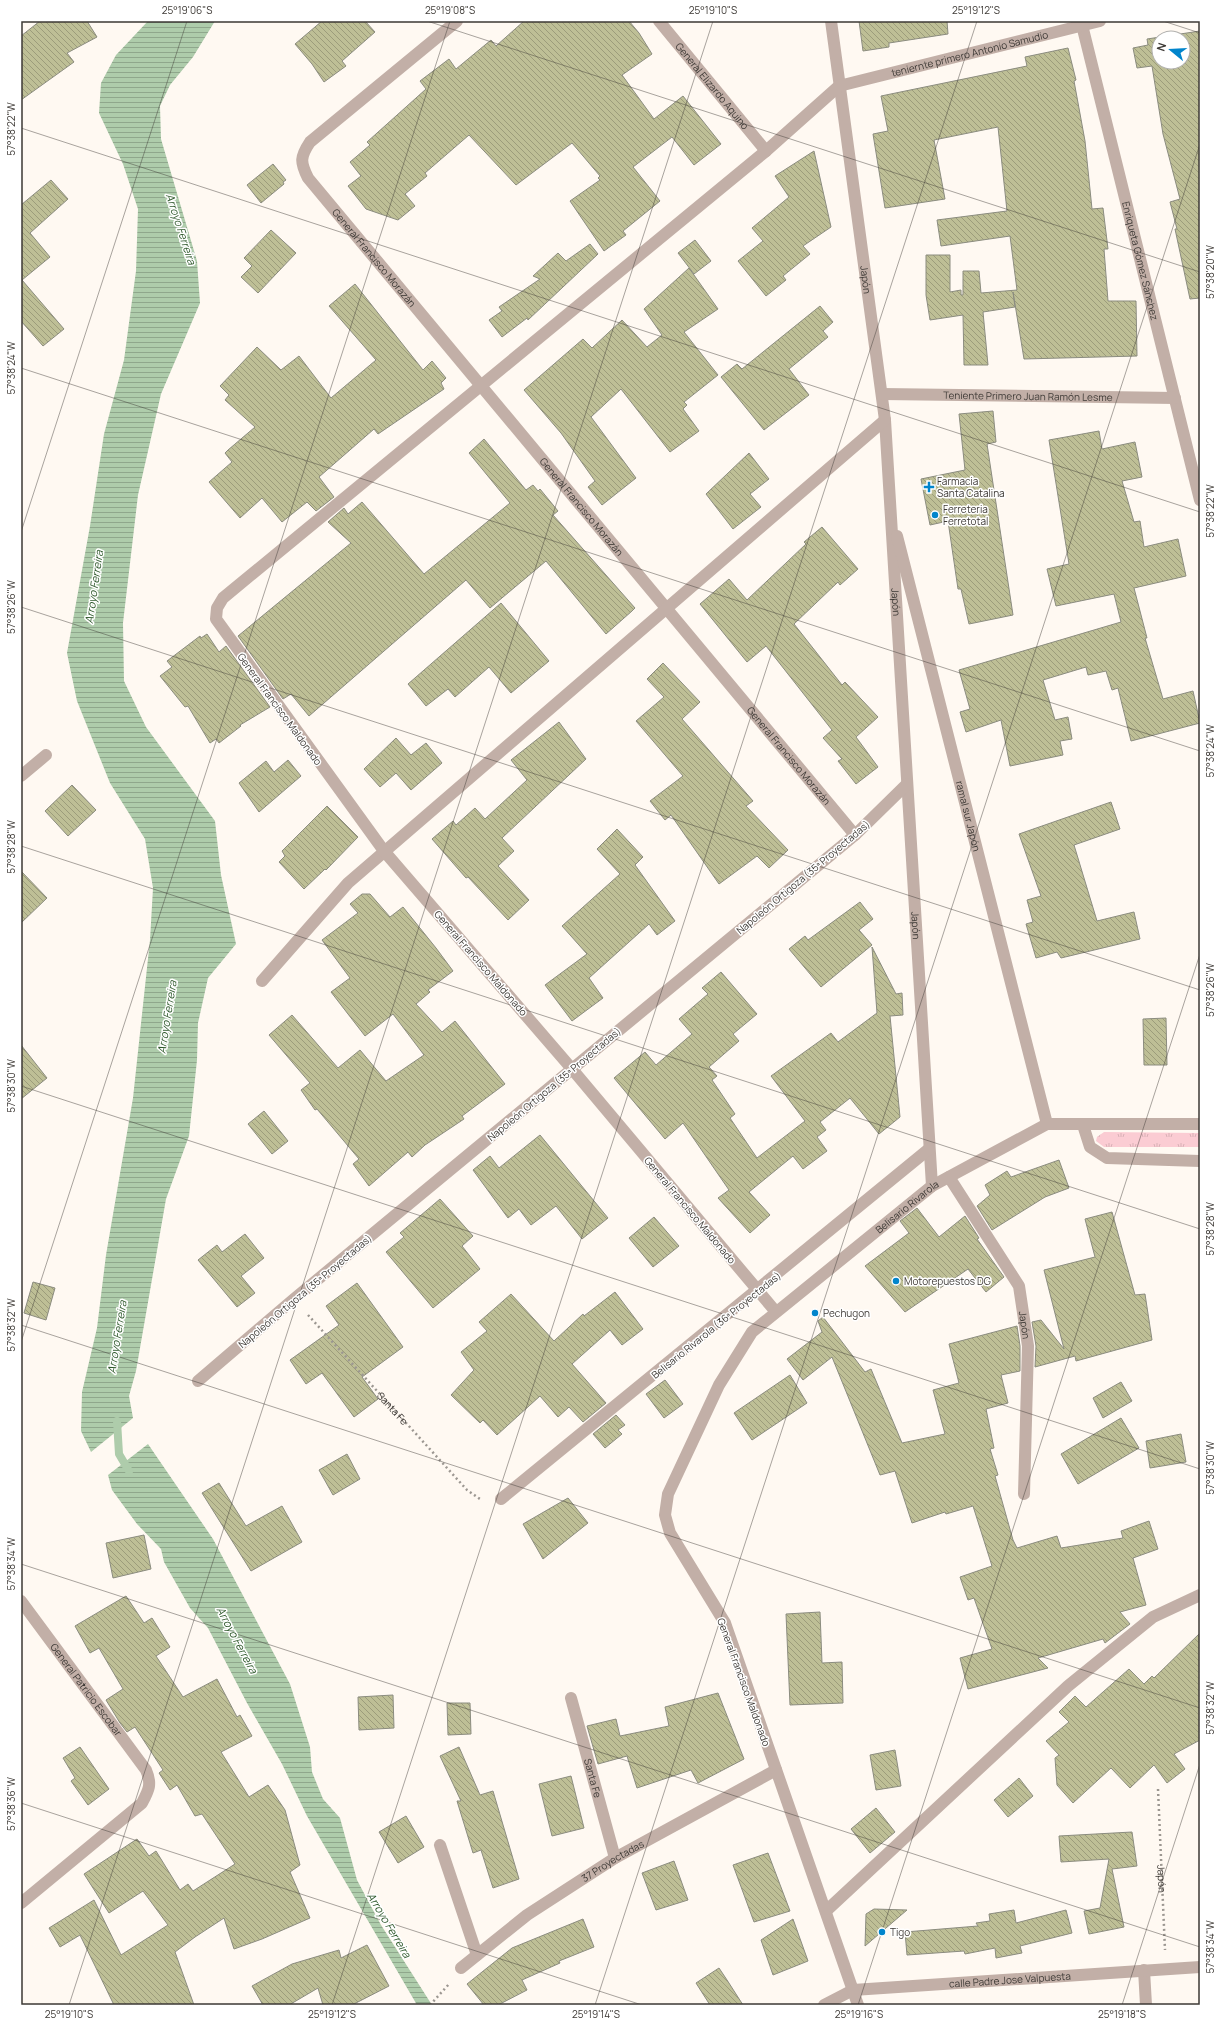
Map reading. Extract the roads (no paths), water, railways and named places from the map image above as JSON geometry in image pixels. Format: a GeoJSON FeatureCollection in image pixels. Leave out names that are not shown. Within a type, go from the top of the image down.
{"type":"FeatureCollection","features":[{"type":"Feature","properties":{"kind":"street","name":"General Francisco Morazán"},"geometry":{"type":"LineString","coordinates":[[457,21],[310,142],[302,154],[302,166],[308,178],[665,609],[855,835]]}},
{"type":"Feature","properties":{"kind":"street","name":"General Elizardo Aquino"},"geometry":{"type":"LineString","coordinates":[[659,21],[766,151]]}},
{"type":"Feature","properties":{"kind":"street","name":"Japón"},"geometry":{"type":"LineString","coordinates":[[831,21],[885,420],[932,1186]]}},
{"type":"Feature","properties":{"kind":"street","name":"teniernte primero Antonio Samudio"},"geometry":{"type":"LineString","coordinates":[[839,86],[1081,23],[1100,21]]}},
{"type":"Feature","properties":{"kind":"street","name":"Enriqueta Gómez Sánchez"},"geometry":{"type":"LineString","coordinates":[[1081,23],[1200,500]]}},
{"type":"Feature","properties":{"kind":"street"},"geometry":{"type":"LineString","coordinates":[[480,386],[766,151],[839,86]]}},
{"type":"Feature","properties":{"kind":"street","name":"General Francisco Maldonado"},"geometry":{"type":"LineString","coordinates":[[480,386],[223,598],[217,608],[216,619],[384,851],[572,1069],[776,1312]]}},
{"type":"Feature","properties":{"kind":"street","name":"Teniente Primero Juan Ramón Lesme"},"geometry":{"type":"LineString","coordinates":[[882,394],[1175,398]]}},
{"type":"Feature","properties":{"kind":"street"},"geometry":{"type":"LineString","coordinates":[[262,981],[348,883],[885,420]]}},
{"type":"Feature","properties":{"kind":"street","name":"ramal sur Japón"},"geometry":{"type":"LineString","coordinates":[[890,508],[1047,1124]]}},
{"type":"Feature","properties":{"kind":"street"},"geometry":{"type":"LineString","coordinates":[[21,776],[46,755]]}},
{"type":"Feature","properties":{"kind":"street","name":"Napoleón Ortigoza (35ª Proyectadas)"},"geometry":{"type":"LineString","coordinates":[[198,1381],[294,1299],[855,835],[907,784]]}},
{"type":"Feature","properties":{"kind":"street","name":"Belisario Rivarola"},"geometry":{"type":"LineString","coordinates":[[752,1332],[932,1186],[1047,1124],[1083,1125]]}},
{"type":"Feature","properties":{"kind":"street"},"geometry":{"type":"LineString","coordinates":[[1200,1124],[1083,1125],[1090,1147],[1108,1158],[1200,1161]]}},
{"type":"Feature","properties":{"kind":"street","name":"Belisario Rivarola (36ª Proyectadas)"},"geometry":{"type":"LineString","coordinates":[[501,1499],[930,1149]]}},
{"type":"Feature","properties":{"kind":"street","name":"Japón"},"geometry":{"type":"LineString","coordinates":[[949,1177],[1019,1286],[1028,1346],[1024,1494]]}},
{"type":"Feature","properties":{"kind":"street","name":"General Francisco Maldonado"},"geometry":{"type":"LineString","coordinates":[[752,1332],[719,1384],[678,1469],[668,1494],[665,1515],[670,1533],[725,1623],[858,2005]]}},
{"type":"Feature","properties":{"kind":"street"},"geometry":{"type":"LineString","coordinates":[[826,1911],[1068,1686],[1153,1617],[1200,1595]]}},
{"type":"Feature","properties":{"kind":"street","name":"General Patricio Escobar"},"geometry":{"type":"LineString","coordinates":[[21,1601],[146,1770],[150,1780],[147,1793],[142,1803],[21,1903]]}},
{"type":"Feature","properties":{"kind":"street","name":"Santa Fe"},"geometry":{"type":"LineString","coordinates":[[571,1698],[615,1858]]}},
{"type":"Feature","properties":{"kind":"street","name":"37 Proyectadas"},"geometry":{"type":"LineString","coordinates":[[461,1968],[526,1915],[615,1858],[776,1770]]}},
{"type":"Feature","properties":{"kind":"street"},"geometry":{"type":"LineString","coordinates":[[440,1845],[476,1956]]}},
{"type":"Feature","properties":{"kind":"street","name":"calle Padre Jose Valpuesta"},"geometry":{"type":"LineString","coordinates":[[824,2005],[854,1990],[1200,1967]]}},
{"type":"Feature","properties":{"kind":"street"},"geometry":{"type":"LineString","coordinates":[[1144,1970],[1146,2005]]}},
{"type":"Feature","properties":{"kind":"water"},"geometry":{"type":"Polygon","coordinates":[[[148,21],[215,21],[193,57],[170,85],[160,106],[161,139],[197,261],[200,303],[161,394],[138,495],[123,623],[124,681],[146,727],[215,821],[221,875],[236,944],[208,978],[198,1023],[197,1060],[189,1136],[166,1199],[136,1371],[129,1396],[133,1418],[91,1452],[81,1431],[82,1392],[97,1328],[106,1255],[133,1098],[150,940],[153,888],[145,839],[110,783],[77,701],[67,653],[90,526],[104,434],[124,360],[136,271],[138,209],[123,164],[99,113],[101,83],[116,55],[148,21]]]}},
{"type":"Feature","properties":{"kind":"water"},"geometry":{"type":"Polygon","coordinates":[[[148,1444],[213,1539],[290,1684],[310,1747],[312,1772],[323,1799],[340,1818],[357,1880],[381,1925],[432,2005],[417,2005],[307,1816],[282,1764],[247,1703],[208,1628],[190,1608],[164,1562],[161,1549],[137,1524],[112,1490],[108,1475],[148,1444]]]}},
{"type":"Feature","properties":{"kind":"waterway","name":"Arroyo Ferreira"},"geometry":{"type":"LineString","coordinates":[[117,1421],[119,1454],[129,1471]]}},
{"type":"Feature","properties":{"kind":"place","name":"Farmacia Santa Catalina"},"geometry":{"type":"Point","coordinates":[929,487]}},
{"type":"Feature","properties":{"kind":"place","name":"Ferreteria Ferretotal"},"geometry":{"type":"Point","coordinates":[935,515]}},
{"type":"Feature","properties":{"kind":"place","name":"Motorepuestos DG"},"geometry":{"type":"Point","coordinates":[896,1281]}},
{"type":"Feature","properties":{"kind":"place","name":"Pechugon"},"geometry":{"type":"Point","coordinates":[815,1313]}},
{"type":"Feature","properties":{"kind":"place","name":"Tigo"},"geometry":{"type":"Point","coordinates":[882,1932]}}]}
